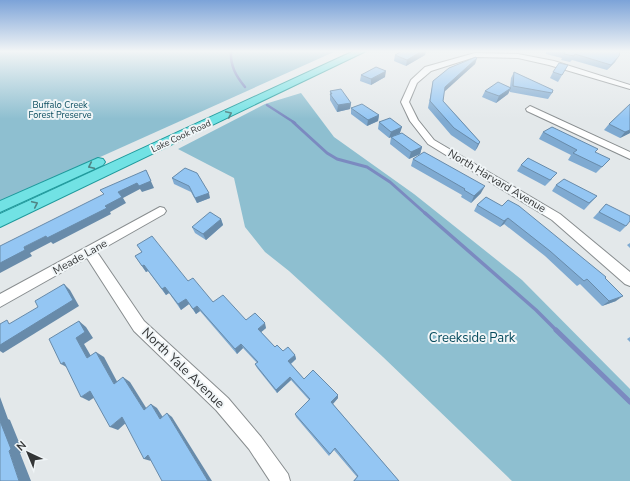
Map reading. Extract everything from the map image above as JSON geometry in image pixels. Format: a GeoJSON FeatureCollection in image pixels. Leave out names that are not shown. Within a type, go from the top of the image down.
{"type":"FeatureCollection","features":[{"type":"Feature","properties":{"kind":"main road","name":"Lake Cook Road"},"geometry":{"type":"LineString","coordinates":[[0,207],[296,73]]}},
{"type":"Feature","properties":{"kind":"main road","name":"Lake Cook Road"},"geometry":{"type":"LineString","coordinates":[[0,221],[316,73]]}},
{"type":"Feature","properties":{"kind":"street","name":"North Harvard Avenue"},"geometry":{"type":"LineString","coordinates":[[423,73],[414,82],[405,102],[414,121],[431,142],[556,217],[630,280]]}},
{"type":"Feature","properties":{"kind":"street","name":"North Harvard Avenue"},"geometry":{"type":"LineString","coordinates":[[585,73],[630,87]]}},
{"type":"Feature","properties":{"kind":"street"},"geometry":{"type":"LineString","coordinates":[[530,109],[630,156]]}},
{"type":"Feature","properties":{"kind":"street","name":"Meade Lane"},"geometry":{"type":"LineString","coordinates":[[0,301],[90,252],[160,211]]}},
{"type":"Feature","properties":{"kind":"street","name":"North Yale Avenue"},"geometry":{"type":"LineString","coordinates":[[90,252],[139,326],[222,404],[255,443],[281,481]]}},
{"type":"Feature","properties":{"kind":"green space","name":"Buffalo Creek Forest Preserve"},"geometry":{"type":"Polygon","coordinates":[[[0,73],[286,73],[0,202],[0,73]]]}},
{"type":"Feature","properties":{"kind":"green space","name":"Creekside Park"},"geometry":{"type":"Polygon","coordinates":[[[301,93],[334,137],[414,194],[522,280],[630,389],[630,481],[512,481],[383,357],[289,271],[265,252],[245,227],[234,178],[178,149],[265,104],[301,93]]]}},
{"type":"Feature","properties":{"kind":"building"},"geometry":{"type":"Polygon","coordinates":[[[364,73],[381,73],[371,79],[361,75],[364,73]]]}},
{"type":"Feature","properties":{"kind":"building"},"geometry":{"type":"Polygon","coordinates":[[[442,73],[460,73],[445,87],[443,101],[480,142],[478,144],[454,128],[430,101],[433,81],[442,73]]]}},
{"type":"Feature","properties":{"kind":"building"},"geometry":{"type":"Polygon","coordinates":[[[514,73],[517,73],[553,90],[552,93],[513,86],[514,73]]]}},
{"type":"Feature","properties":{"kind":"building"},"geometry":{"type":"Polygon","coordinates":[[[498,82],[511,88],[499,96],[485,91],[498,82]]]}},
{"type":"Feature","properties":{"kind":"building"},"geometry":{"type":"Polygon","coordinates":[[[341,89],[351,103],[338,105],[330,94],[332,94],[330,91],[341,89]]]}},
{"type":"Feature","properties":{"kind":"building"},"geometry":{"type":"Polygon","coordinates":[[[362,104],[379,115],[368,120],[351,108],[362,104]]]}},
{"type":"Feature","properties":{"kind":"building"},"geometry":{"type":"Polygon","coordinates":[[[630,104],[630,130],[625,132],[609,124],[630,104]]]}},
{"type":"Feature","properties":{"kind":"building"},"geometry":{"type":"Polygon","coordinates":[[[390,118],[402,127],[391,132],[379,122],[390,118]]]}},
{"type":"Feature","properties":{"kind":"building"},"geometry":{"type":"Polygon","coordinates":[[[552,127],[598,149],[595,152],[610,159],[602,167],[573,153],[577,150],[543,132],[552,127]]]}},
{"type":"Feature","properties":{"kind":"building"},"geometry":{"type":"Polygon","coordinates":[[[402,133],[422,147],[411,152],[391,137],[402,133]]]}},
{"type":"Feature","properties":{"kind":"building"},"geometry":{"type":"Polygon","coordinates":[[[424,152],[485,186],[474,196],[464,190],[465,189],[413,159],[424,152]]]}},
{"type":"Feature","properties":{"kind":"building"},"geometry":{"type":"Polygon","coordinates":[[[528,158],[557,173],[550,180],[521,165],[528,158]]]}},
{"type":"Feature","properties":{"kind":"building"},"geometry":{"type":"Polygon","coordinates":[[[185,168],[197,173],[209,193],[195,198],[189,186],[172,178],[185,168]]]}},
{"type":"Feature","properties":{"kind":"building"},"geometry":{"type":"Polygon","coordinates":[[[146,170],[151,181],[139,186],[137,183],[118,192],[122,197],[105,206],[107,208],[47,238],[46,236],[24,247],[25,250],[0,263],[0,246],[104,194],[100,190],[146,170]]]}},
{"type":"Feature","properties":{"kind":"building"},"geometry":{"type":"Polygon","coordinates":[[[564,179],[597,196],[589,203],[556,185],[564,179]]]}},
{"type":"Feature","properties":{"kind":"building"},"geometry":{"type":"Polygon","coordinates":[[[486,197],[502,206],[508,200],[519,206],[606,277],[605,278],[623,296],[609,301],[587,279],[584,281],[550,251],[508,218],[504,221],[477,205],[486,197]]]}},
{"type":"Feature","properties":{"kind":"building"},"geometry":{"type":"Polygon","coordinates":[[[606,204],[630,216],[630,221],[626,226],[599,212],[606,204]]]}},
{"type":"Feature","properties":{"kind":"building"},"geometry":{"type":"Polygon","coordinates":[[[210,212],[221,219],[203,234],[192,227],[210,212]]]}},
{"type":"Feature","properties":{"kind":"building"},"geometry":{"type":"Polygon","coordinates":[[[152,236],[188,281],[193,278],[213,302],[223,295],[246,320],[255,313],[265,323],[258,329],[275,347],[277,345],[283,351],[288,347],[295,355],[288,361],[304,379],[313,370],[338,395],[331,402],[399,481],[354,481],[358,476],[335,448],[330,454],[295,414],[310,399],[290,377],[276,390],[255,364],[258,362],[241,344],[235,349],[197,306],[193,309],[186,299],[178,304],[165,287],[162,289],[144,265],[142,266],[135,256],[142,252],[137,245],[152,236]]]}},
{"type":"Feature","properties":{"kind":"building"},"geometry":{"type":"Polygon","coordinates":[[[64,284],[73,300],[0,345],[0,324],[7,320],[9,324],[38,307],[35,301],[64,284]]]}},
{"type":"Feature","properties":{"kind":"building"},"geometry":{"type":"Polygon","coordinates":[[[79,321],[85,332],[76,338],[87,358],[96,352],[114,384],[123,377],[144,410],[151,404],[160,419],[167,413],[208,481],[162,481],[148,455],[144,459],[122,417],[110,427],[90,391],[81,397],[64,362],[61,364],[49,339],[79,321]]]}},
{"type":"Feature","properties":{"kind":"building"},"geometry":{"type":"Polygon","coordinates":[[[0,421],[11,449],[9,451],[19,481],[0,481],[0,421]]]}},
{"type":"Feature","properties":{"kind":"waterway"},"geometry":{"type":"LineString","coordinates":[[236,73],[245,87]]}},
{"type":"Feature","properties":{"kind":"waterway"},"geometry":{"type":"LineString","coordinates":[[267,105],[295,123]]}},
{"type":"Feature","properties":{"kind":"waterway"},"geometry":{"type":"LineString","coordinates":[[293,122],[327,153],[337,159],[367,167],[390,182],[426,214]]}},
{"type":"Feature","properties":{"kind":"waterway"},"geometry":{"type":"LineString","coordinates":[[425,213],[536,310],[556,330]]}},
{"type":"Feature","properties":{"kind":"waterway"},"geometry":{"type":"LineString","coordinates":[[556,330],[630,402]]}}]}
